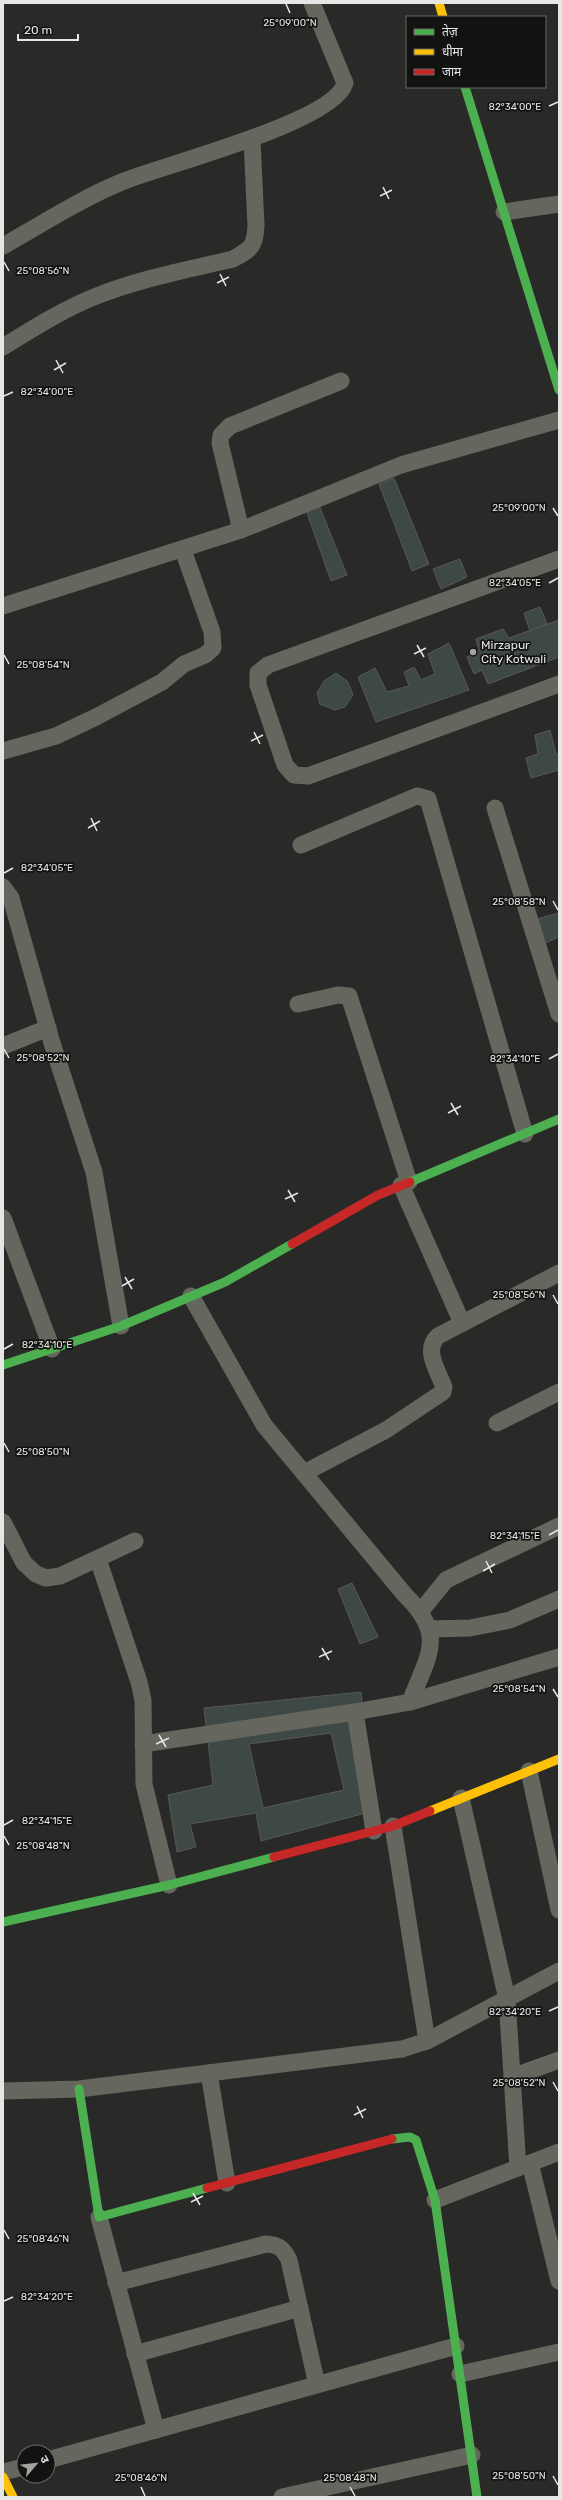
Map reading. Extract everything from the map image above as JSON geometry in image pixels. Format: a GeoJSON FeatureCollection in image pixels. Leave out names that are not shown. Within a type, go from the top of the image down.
{"type":"FeatureCollection","features":[{"type":"Feature","properties":{"kind":"street"},"geometry":{"type":"LineString","coordinates":[[3,246],[94,195],[123,181],[252,139],[320,108],[343,90],[345,82],[312,3]]}},
{"type":"Feature","properties":{"kind":"street"},"geometry":{"type":"LineString","coordinates":[[439,3],[444,16]]}},
{"type":"Feature","properties":{"kind":"street"},"geometry":{"type":"LineString","coordinates":[[465,88],[559,390]]}},
{"type":"Feature","properties":{"kind":"street"},"geometry":{"type":"LineString","coordinates":[[3,347],[41,323],[93,297],[124,286],[233,259],[249,250],[255,240],[256,226],[252,139]]}},
{"type":"Feature","properties":{"kind":"street"},"geometry":{"type":"LineString","coordinates":[[504,212],[559,204]]}},
{"type":"Feature","properties":{"kind":"street"},"geometry":{"type":"LineString","coordinates":[[241,530],[220,444],[221,435],[230,426],[341,381]]}},
{"type":"Feature","properties":{"kind":"street"},"geometry":{"type":"LineString","coordinates":[[3,606],[183,550],[241,530],[401,464],[559,420]]}},
{"type":"Feature","properties":{"kind":"street"},"geometry":{"type":"LineString","coordinates":[[3,751],[56,736],[96,717],[162,682],[184,664],[205,655],[213,648],[212,632],[183,550]]}},
{"type":"Feature","properties":{"kind":"street"},"geometry":{"type":"LineString","coordinates":[[559,559],[268,665],[258,673],[258,685],[285,765],[294,775],[308,776],[559,684]]}},
{"type":"Feature","properties":{"kind":"street"},"geometry":{"type":"LineString","coordinates":[[301,845],[416,796],[428,799],[525,1134]]}},
{"type":"Feature","properties":{"kind":"street"},"geometry":{"type":"LineString","coordinates":[[495,808],[559,1014]]}},
{"type":"Feature","properties":{"kind":"street"},"geometry":{"type":"LineString","coordinates":[[3,887],[11,898],[48,1028],[94,1172],[121,1326]]}},
{"type":"Feature","properties":{"kind":"street"},"geometry":{"type":"LineString","coordinates":[[298,1004],[338,996],[349,996],[405,1184],[462,1324]]}},
{"type":"Feature","properties":{"kind":"street"},"geometry":{"type":"LineString","coordinates":[[3,1046],[48,1028]]}},
{"type":"Feature","properties":{"kind":"street"},"geometry":{"type":"LineString","coordinates":[[3,1365],[121,1326],[225,1282],[378,1194],[559,1120]]}},
{"type":"Feature","properties":{"kind":"street"},"geometry":{"type":"LineString","coordinates":[[3,1218],[52,1349]]}},
{"type":"Feature","properties":{"kind":"street"},"geometry":{"type":"LineString","coordinates":[[304,1473],[386,1430],[443,1392],[444,1388],[430,1352],[432,1342],[438,1336],[559,1273]]}},
{"type":"Feature","properties":{"kind":"street"},"geometry":{"type":"LineString","coordinates":[[191,1296],[264,1425],[405,1595],[421,1611],[430,1629],[431,1647],[410,1702]]}},
{"type":"Feature","properties":{"kind":"street"},"geometry":{"type":"LineString","coordinates":[[498,1423],[559,1392]]}},
{"type":"Feature","properties":{"kind":"street"},"geometry":{"type":"LineString","coordinates":[[3,1522],[24,1563],[36,1574],[46,1578],[60,1576],[135,1541]]}},
{"type":"Feature","properties":{"kind":"street"},"geometry":{"type":"LineString","coordinates":[[421,1611],[446,1580],[559,1526]]}},
{"type":"Feature","properties":{"kind":"street"},"geometry":{"type":"LineString","coordinates":[[98,1559],[139,1682],[143,1700],[144,1784],[169,1885]]}},
{"type":"Feature","properties":{"kind":"street"},"geometry":{"type":"LineString","coordinates":[[430,1629],[470,1628],[510,1620],[559,1599]]}},
{"type":"Feature","properties":{"kind":"street"},"geometry":{"type":"LineString","coordinates":[[143,1744],[355,1712],[410,1702],[559,1657]]}},
{"type":"Feature","properties":{"kind":"street"},"geometry":{"type":"LineString","coordinates":[[355,1712],[374,1831]]}},
{"type":"Feature","properties":{"kind":"street"},"geometry":{"type":"LineString","coordinates":[[3,1922],[169,1885],[393,1826],[559,1759]]}},
{"type":"Feature","properties":{"kind":"street"},"geometry":{"type":"LineString","coordinates":[[529,1771],[556,1879],[559,1910]]}},
{"type":"Feature","properties":{"kind":"street"},"geometry":{"type":"LineString","coordinates":[[462,1798],[506,1999],[512,2077],[524,2166],[556,2256],[559,2281]]}},
{"type":"Feature","properties":{"kind":"street"},"geometry":{"type":"LineString","coordinates":[[393,1826],[427,2041]]}},
{"type":"Feature","properties":{"kind":"street"},"geometry":{"type":"LineString","coordinates":[[3,2091],[79,2089],[372,2054],[402,2049],[427,2041],[559,1972]]}},
{"type":"Feature","properties":{"kind":"street"},"geometry":{"type":"LineString","coordinates":[[512,2077],[559,2060]]}},
{"type":"Feature","properties":{"kind":"street"},"geometry":{"type":"LineString","coordinates":[[209,2073],[227,2183]]}},
{"type":"Feature","properties":{"kind":"street"},"geometry":{"type":"LineString","coordinates":[[79,2089],[99,2217],[156,2430]]}},
{"type":"Feature","properties":{"kind":"street"},"geometry":{"type":"LineString","coordinates":[[99,2217],[401,2137],[410,2137],[416,2140],[420,2146],[435,2200],[477,2497]]}},
{"type":"Feature","properties":{"kind":"street"},"geometry":{"type":"LineString","coordinates":[[435,2200],[559,2152]]}},
{"type":"Feature","properties":{"kind":"street"},"geometry":{"type":"LineString","coordinates":[[116,2283],[266,2244],[277,2245],[284,2249],[289,2260],[317,2385]]}},
{"type":"Feature","properties":{"kind":"street"},"geometry":{"type":"LineString","coordinates":[[136,2354],[300,2308]]}},
{"type":"Feature","properties":{"kind":"street"},"geometry":{"type":"LineString","coordinates":[[56,2458],[456,2346]]}},
{"type":"Feature","properties":{"kind":"street"},"geometry":{"type":"LineString","coordinates":[[460,2374],[559,2352]]}},
{"type":"Feature","properties":{"kind":"street"},"geometry":{"type":"LineString","coordinates":[[282,2497],[472,2455]]}},
{"type":"Feature","properties":{"kind":"street"},"geometry":{"type":"LineString","coordinates":[[3,2472],[16,2468]]}},
{"type":"Feature","properties":{"kind":"street"},"geometry":{"type":"LineString","coordinates":[[3,2477],[13,2497]]}},
{"type":"Feature","properties":{"kind":"building"},"geometry":{"type":"Polygon","coordinates":[[[394,478],[429,564],[412,571],[379,484],[394,478]]]}},
{"type":"Feature","properties":{"kind":"building"},"geometry":{"type":"Polygon","coordinates":[[[319,505],[347,575],[331,581],[306,510],[319,505]]]}},
{"type":"Feature","properties":{"kind":"building"},"geometry":{"type":"Polygon","coordinates":[[[460,559],[467,577],[441,589],[433,569],[460,559]]]}},
{"type":"Feature","properties":{"kind":"building"},"geometry":{"type":"Polygon","coordinates":[[[540,607],[547,624],[530,631],[524,613],[540,607]]]}},
{"type":"Feature","properties":{"kind":"building"},"geometry":{"type":"Polygon","coordinates":[[[559,620],[559,657],[488,684],[482,670],[474,674],[467,657],[479,650],[476,639],[503,629],[509,638],[559,620]]]}},
{"type":"Feature","properties":{"kind":"building"},"geometry":{"type":"Polygon","coordinates":[[[449,643],[469,690],[376,722],[358,677],[375,668],[387,692],[409,686],[404,672],[414,667],[421,680],[435,674],[428,654],[449,643]]]}},
{"type":"Feature","properties":{"kind":"building"},"geometry":{"type":"Polygon","coordinates":[[[336,673],[348,682],[353,695],[345,707],[335,710],[320,704],[317,693],[324,681],[336,673]]]}},
{"type":"Feature","properties":{"kind":"building"},"geometry":{"type":"Polygon","coordinates":[[[550,730],[556,754],[559,754],[559,770],[531,778],[526,758],[538,754],[535,735],[550,730]]]}},
{"type":"Feature","properties":{"kind":"building"},"geometry":{"type":"Polygon","coordinates":[[[559,913],[559,937],[543,944],[537,919],[559,913]]]}},
{"type":"Feature","properties":{"kind":"building"},"geometry":{"type":"Polygon","coordinates":[[[352,1583],[378,1637],[360,1644],[338,1589],[352,1583]]]}},
{"type":"Feature","properties":{"kind":"building"},"geometry":{"type":"Polygon","coordinates":[[[361,1692],[373,1811],[261,1841],[256,1813],[190,1824],[196,1847],[177,1852],[168,1795],[213,1785],[204,1708],[361,1692]],[[331,1733],[249,1744],[263,1808],[344,1790],[331,1733]]]}},
{"type":"Feature","properties":{"kind":"traffic: fast"},"geometry":{"type":"LineString","coordinates":[[465,88],[559,390]]}},
{"type":"Feature","properties":{"kind":"traffic: fast"},"geometry":{"type":"LineString","coordinates":[[410,1182],[559,1119]]}},
{"type":"Feature","properties":{"kind":"traffic: fast"},"geometry":{"type":"LineString","coordinates":[[3,1365],[121,1326],[225,1282],[292,1244]]}},
{"type":"Feature","properties":{"kind":"traffic: fast"},"geometry":{"type":"LineString","coordinates":[[3,1922],[169,1885],[274,1857]]}},
{"type":"Feature","properties":{"kind":"traffic: fast"},"geometry":{"type":"LineString","coordinates":[[79,2089],[99,2217],[207,2188]]}},
{"type":"Feature","properties":{"kind":"traffic: fast"},"geometry":{"type":"LineString","coordinates":[[392,2139],[410,2137],[416,2140],[435,2200],[477,2497]]}},
{"type":"Feature","properties":{"kind":"traffic: slow"},"geometry":{"type":"LineString","coordinates":[[439,3],[443,16]]}},
{"type":"Feature","properties":{"kind":"traffic: slow"},"geometry":{"type":"LineString","coordinates":[[430,1811],[559,1759]]}},
{"type":"Feature","properties":{"kind":"traffic: slow"},"geometry":{"type":"LineString","coordinates":[[3,2477],[13,2497]]}},
{"type":"Feature","properties":{"kind":"traffic: jam"},"geometry":{"type":"LineString","coordinates":[[292,1244],[378,1195],[410,1182]]}},
{"type":"Feature","properties":{"kind":"traffic: jam"},"geometry":{"type":"LineString","coordinates":[[274,1857],[393,1826],[430,1811]]}},
{"type":"Feature","properties":{"kind":"traffic: jam"},"geometry":{"type":"LineString","coordinates":[[207,2188],[392,2139]]}},
{"type":"Feature","properties":{"kind":"place","name":"Mirzapur City Kotwali"},"geometry":{"type":"Point","coordinates":[473,652]}}]}
